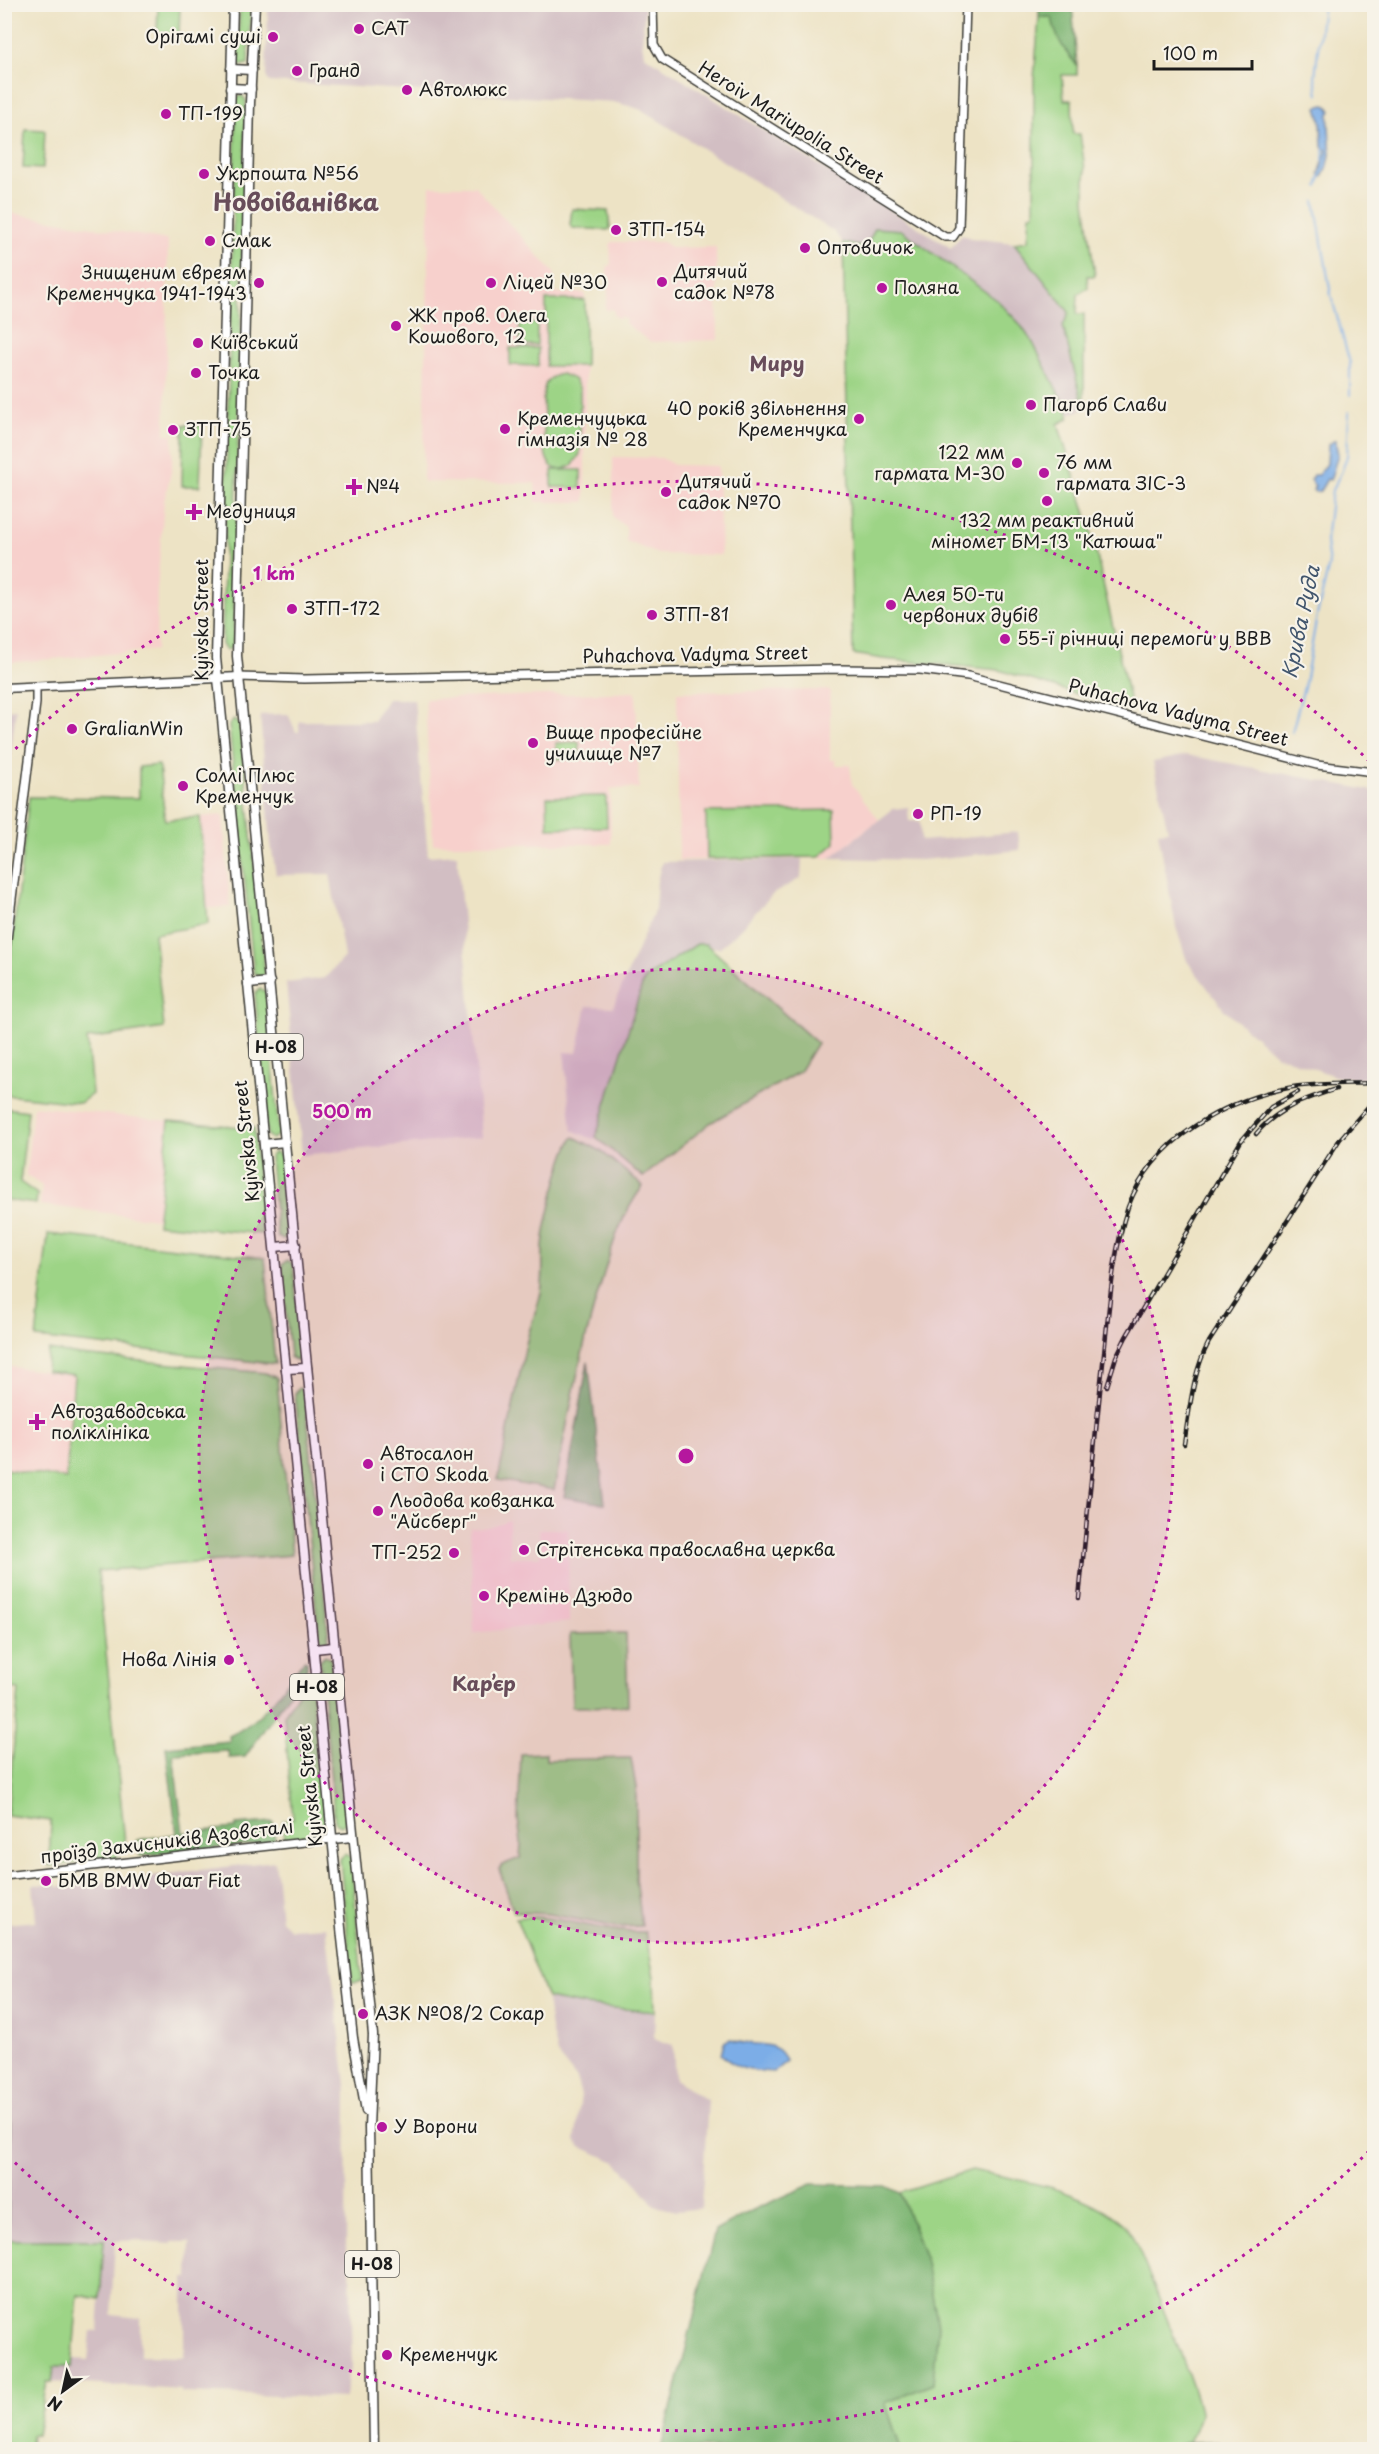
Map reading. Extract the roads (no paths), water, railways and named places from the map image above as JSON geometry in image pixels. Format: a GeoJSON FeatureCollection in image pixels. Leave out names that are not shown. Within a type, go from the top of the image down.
{"type":"FeatureCollection","features":[{"type":"Feature","properties":{"kind":"main road","name":"Kyivska Street"},"geometry":{"type":"LineString","coordinates":[[233,4],[216,631],[217,677],[332,1839],[353,2038],[369,2127]]}},
{"type":"Feature","properties":{"kind":"main road","name":"Kyivska Street"},"geometry":{"type":"LineString","coordinates":[[255,4],[237,657],[373,2035],[369,2127],[374,2450]]}},
{"type":"Feature","properties":{"kind":"main road"},"geometry":{"type":"LineString","coordinates":[[231,69],[252,70]]}},
{"type":"Feature","properties":{"kind":"main road"},"geometry":{"type":"LineString","coordinates":[[230,88],[251,89]]}},
{"type":"Feature","properties":{"kind":"main road","name":"Puhachova Vadyma Street"},"geometry":{"type":"LineString","coordinates":[[4,688],[239,677]]}},
{"type":"Feature","properties":{"kind":"main road"},"geometry":{"type":"LineString","coordinates":[[248,984],[270,982]]}},
{"type":"Feature","properties":{"kind":"main road"},"geometry":{"type":"LineString","coordinates":[[264,1144],[285,1142]]}},
{"type":"Feature","properties":{"kind":"main road"},"geometry":{"type":"LineString","coordinates":[[275,1247],[296,1245]]}},
{"type":"Feature","properties":{"kind":"main road"},"geometry":{"type":"LineString","coordinates":[[286,1369],[307,1368]]}},
{"type":"Feature","properties":{"kind":"main road"},"geometry":{"type":"LineString","coordinates":[[314,1649],[334,1647]]}},
{"type":"Feature","properties":{"kind":"main road"},"geometry":{"type":"LineString","coordinates":[[332,1839],[353,1837]]}},
{"type":"Feature","properties":{"kind":"street","name":"Heroiv Mariupolia Street"},"geometry":{"type":"LineString","coordinates":[[653,4],[654,45],[662,59],[939,235],[953,237],[959,228],[960,212],[966,4]]}},
{"type":"Feature","properties":{"kind":"street","name":"Puhachova Vadyma Street"},"geometry":{"type":"LineString","coordinates":[[239,677],[423,678],[839,669],[929,671],[986,680],[1230,745],[1317,765],[1374,772]]}},
{"type":"Feature","properties":{"kind":"street"},"geometry":{"type":"LineString","coordinates":[[4,964],[36,703],[36,686]]}},
{"type":"Feature","properties":{"kind":"street","name":"проїзд Захисників Азовсталі"},"geometry":{"type":"LineString","coordinates":[[4,1876],[332,1839]]}},
{"type":"Feature","properties":{"kind":"water"},"geometry":{"type":"Polygon","coordinates":[[[1328,106],[1331,111],[1329,114],[1330,152],[1327,168],[1322,177],[1319,174],[1327,150],[1322,147],[1321,122],[1317,107],[1328,106]]]}},
{"type":"Feature","properties":{"kind":"water"},"geometry":{"type":"Polygon","coordinates":[[[1335,440],[1338,454],[1331,478],[1327,479],[1320,491],[1315,492],[1313,490],[1315,486],[1310,480],[1313,475],[1318,475],[1327,464],[1328,445],[1335,440]]]}},
{"type":"Feature","properties":{"kind":"water"},"geometry":{"type":"Polygon","coordinates":[[[730,2039],[776,2048],[786,2061],[774,2072],[739,2067],[721,2054],[724,2042],[730,2039]]]}},
{"type":"Feature","properties":{"kind":"waterway","name":"Крива Руда"},"geometry":{"type":"LineString","coordinates":[[1318,95],[1315,77],[1323,4]]}},
{"type":"Feature","properties":{"kind":"waterway","name":"Крива Руда"},"geometry":{"type":"LineString","coordinates":[[1323,160],[1324,148]]}},
{"type":"Feature","properties":{"kind":"waterway","name":"Крива Руда"},"geometry":{"type":"LineString","coordinates":[[1318,187],[1321,175]]}},
{"type":"Feature","properties":{"kind":"waterway","name":"Крива Руда"},"geometry":{"type":"LineString","coordinates":[[1315,201],[1331,295],[1350,363],[1350,395]]}},
{"type":"Feature","properties":{"kind":"waterway","name":"Крива Руда"},"geometry":{"type":"LineString","coordinates":[[1292,732],[1305,683],[1329,565],[1326,541],[1332,490],[1347,456],[1349,412]]}},
{"type":"Feature","properties":{"kind":"railway"},"geometry":{"type":"LineString","coordinates":[[1079,1598],[1112,1280],[1123,1224],[1139,1183],[1154,1162],[1194,1126],[1242,1101],[1293,1087],[1374,1083]]}},
{"type":"Feature","properties":{"kind":"railway"},"geometry":{"type":"LineString","coordinates":[[1256,1134],[1273,1117],[1283,1111],[1336,1089]]}},
{"type":"Feature","properties":{"kind":"railway"},"geometry":{"type":"LineString","coordinates":[[1107,1386],[1116,1357],[1126,1337],[1241,1141],[1271,1107],[1298,1092]]}},
{"type":"Feature","properties":{"kind":"railway"},"geometry":{"type":"LineString","coordinates":[[1184,1444],[1195,1379],[1209,1342],[1340,1139],[1374,1100]]}},
{"type":"Feature","properties":{"kind":"place","name":"САТ"},"geometry":{"type":"Point","coordinates":[359,29]}},
{"type":"Feature","properties":{"kind":"place","name":"Орігамі суші"},"geometry":{"type":"Point","coordinates":[273,37]}},
{"type":"Feature","properties":{"kind":"place","name":"Гранд"},"geometry":{"type":"Point","coordinates":[297,71]}},
{"type":"Feature","properties":{"kind":"place","name":"Автолюкс"},"geometry":{"type":"Point","coordinates":[407,90]}},
{"type":"Feature","properties":{"kind":"place","name":"ТП-199"},"geometry":{"type":"Point","coordinates":[166,114]}},
{"type":"Feature","properties":{"kind":"place","name":"Укрпошта №56"},"geometry":{"type":"Point","coordinates":[204,174]}},
{"type":"Feature","properties":{"kind":"place","name":"ЗТП-154"},"geometry":{"type":"Point","coordinates":[616,230]}},
{"type":"Feature","properties":{"kind":"place","name":"Смак"},"geometry":{"type":"Point","coordinates":[210,241]}},
{"type":"Feature","properties":{"kind":"place","name":"Оптовичок"},"geometry":{"type":"Point","coordinates":[805,248]}},
{"type":"Feature","properties":{"kind":"place","name":"Дитячий садок №78"},"geometry":{"type":"Point","coordinates":[662,282]}},
{"type":"Feature","properties":{"kind":"place","name":"Знищеним євреям Кременчука 1941-1943"},"geometry":{"type":"Point","coordinates":[259,283]}},
{"type":"Feature","properties":{"kind":"place","name":"Ліцей №30"},"geometry":{"type":"Point","coordinates":[491,283]}},
{"type":"Feature","properties":{"kind":"place","name":"Поляна"},"geometry":{"type":"Point","coordinates":[882,288]}},
{"type":"Feature","properties":{"kind":"place","name":"ЖК пров. Олега Кошового, 12"},"geometry":{"type":"Point","coordinates":[396,326]}},
{"type":"Feature","properties":{"kind":"place","name":"Київський"},"geometry":{"type":"Point","coordinates":[198,343]}},
{"type":"Feature","properties":{"kind":"place","name":"Точка"},"geometry":{"type":"Point","coordinates":[196,373]}},
{"type":"Feature","properties":{"kind":"place","name":"Пагорб Слави"},"geometry":{"type":"Point","coordinates":[1031,405]}},
{"type":"Feature","properties":{"kind":"place","name":"40 рокiв звiльнення Кременчука"},"geometry":{"type":"Point","coordinates":[859,419]}},
{"type":"Feature","properties":{"kind":"place","name":"Кременчуцька гімназія № 28"},"geometry":{"type":"Point","coordinates":[505,429]}},
{"type":"Feature","properties":{"kind":"place","name":"ЗТП-75"},"geometry":{"type":"Point","coordinates":[173,430]}},
{"type":"Feature","properties":{"kind":"place","name":"122 мм гармата М-30"},"geometry":{"type":"Point","coordinates":[1017,463]}},
{"type":"Feature","properties":{"kind":"place","name":"76 мм гармата ЗІС-3"},"geometry":{"type":"Point","coordinates":[1044,473]}},
{"type":"Feature","properties":{"kind":"place","name":"№4"},"geometry":{"type":"Point","coordinates":[354,487]}},
{"type":"Feature","properties":{"kind":"place","name":"Дитячий садок №70"},"geometry":{"type":"Point","coordinates":[666,492]}},
{"type":"Feature","properties":{"kind":"place","name":"132 мм реактивний міномет БМ-13 \"Катюша\""},"geometry":{"type":"Point","coordinates":[1047,501]}},
{"type":"Feature","properties":{"kind":"place","name":"Медуниця"},"geometry":{"type":"Point","coordinates":[194,512]}},
{"type":"Feature","properties":{"kind":"place","name":"Алея 50-ти червоних дубів"},"geometry":{"type":"Point","coordinates":[891,605]}},
{"type":"Feature","properties":{"kind":"place","name":"ЗТП-172"},"geometry":{"type":"Point","coordinates":[292,609]}},
{"type":"Feature","properties":{"kind":"place","name":"ЗТП-81"},"geometry":{"type":"Point","coordinates":[652,615]}},
{"type":"Feature","properties":{"kind":"place","name":"55-ї річниці перемоги у ВВВ"},"geometry":{"type":"Point","coordinates":[1005,639]}},
{"type":"Feature","properties":{"kind":"place","name":"GralianWin"},"geometry":{"type":"Point","coordinates":[72,729]}},
{"type":"Feature","properties":{"kind":"place","name":"Вище професійне училище №7"},"geometry":{"type":"Point","coordinates":[533,743]}},
{"type":"Feature","properties":{"kind":"place","name":"Соллі Плюс Кременчук"},"geometry":{"type":"Point","coordinates":[183,786]}},
{"type":"Feature","properties":{"kind":"place","name":"РП-19"},"geometry":{"type":"Point","coordinates":[918,814]}},
{"type":"Feature","properties":{"kind":"place","name":"Автозаводська поліклініка"},"geometry":{"type":"Point","coordinates":[37,1422]}},
{"type":"Feature","properties":{"kind":"place","name":"Автосалон і СТО Skoda"},"geometry":{"type":"Point","coordinates":[368,1464]}},
{"type":"Feature","properties":{"kind":"place","name":"Льодова ковзанка \"Айсберг\""},"geometry":{"type":"Point","coordinates":[378,1511]}},
{"type":"Feature","properties":{"kind":"place","name":"Стрітенська православна церква"},"geometry":{"type":"Point","coordinates":[524,1550]}},
{"type":"Feature","properties":{"kind":"place","name":"ТП-252"},"geometry":{"type":"Point","coordinates":[454,1553]}},
{"type":"Feature","properties":{"kind":"place","name":"Кремінь Дзюдо"},"geometry":{"type":"Point","coordinates":[484,1596]}},
{"type":"Feature","properties":{"kind":"place","name":"Нова Лінія"},"geometry":{"type":"Point","coordinates":[229,1660]}},
{"type":"Feature","properties":{"kind":"place","name":"БМВ BMW Фиат Fiat"},"geometry":{"type":"Point","coordinates":[46,1881]}},
{"type":"Feature","properties":{"kind":"place","name":"АЗК №08/2 Сокар"},"geometry":{"type":"Point","coordinates":[363,2014]}},
{"type":"Feature","properties":{"kind":"place","name":"У Ворони"},"geometry":{"type":"Point","coordinates":[382,2127]}},
{"type":"Feature","properties":{"kind":"place","name":"Кременчук"},"geometry":{"type":"Point","coordinates":[387,2355]}},
{"type":"Feature","properties":{"kind":"district","name":"Новоіванівка"},"geometry":{"type":"Point","coordinates":[296,203]}},
{"type":"Feature","properties":{"kind":"district","name":"Миру"},"geometry":{"type":"Point","coordinates":[777,364]}},
{"type":"Feature","properties":{"kind":"district","name":"Кар’єр"},"geometry":{"type":"Point","coordinates":[484,1684]}}]}
